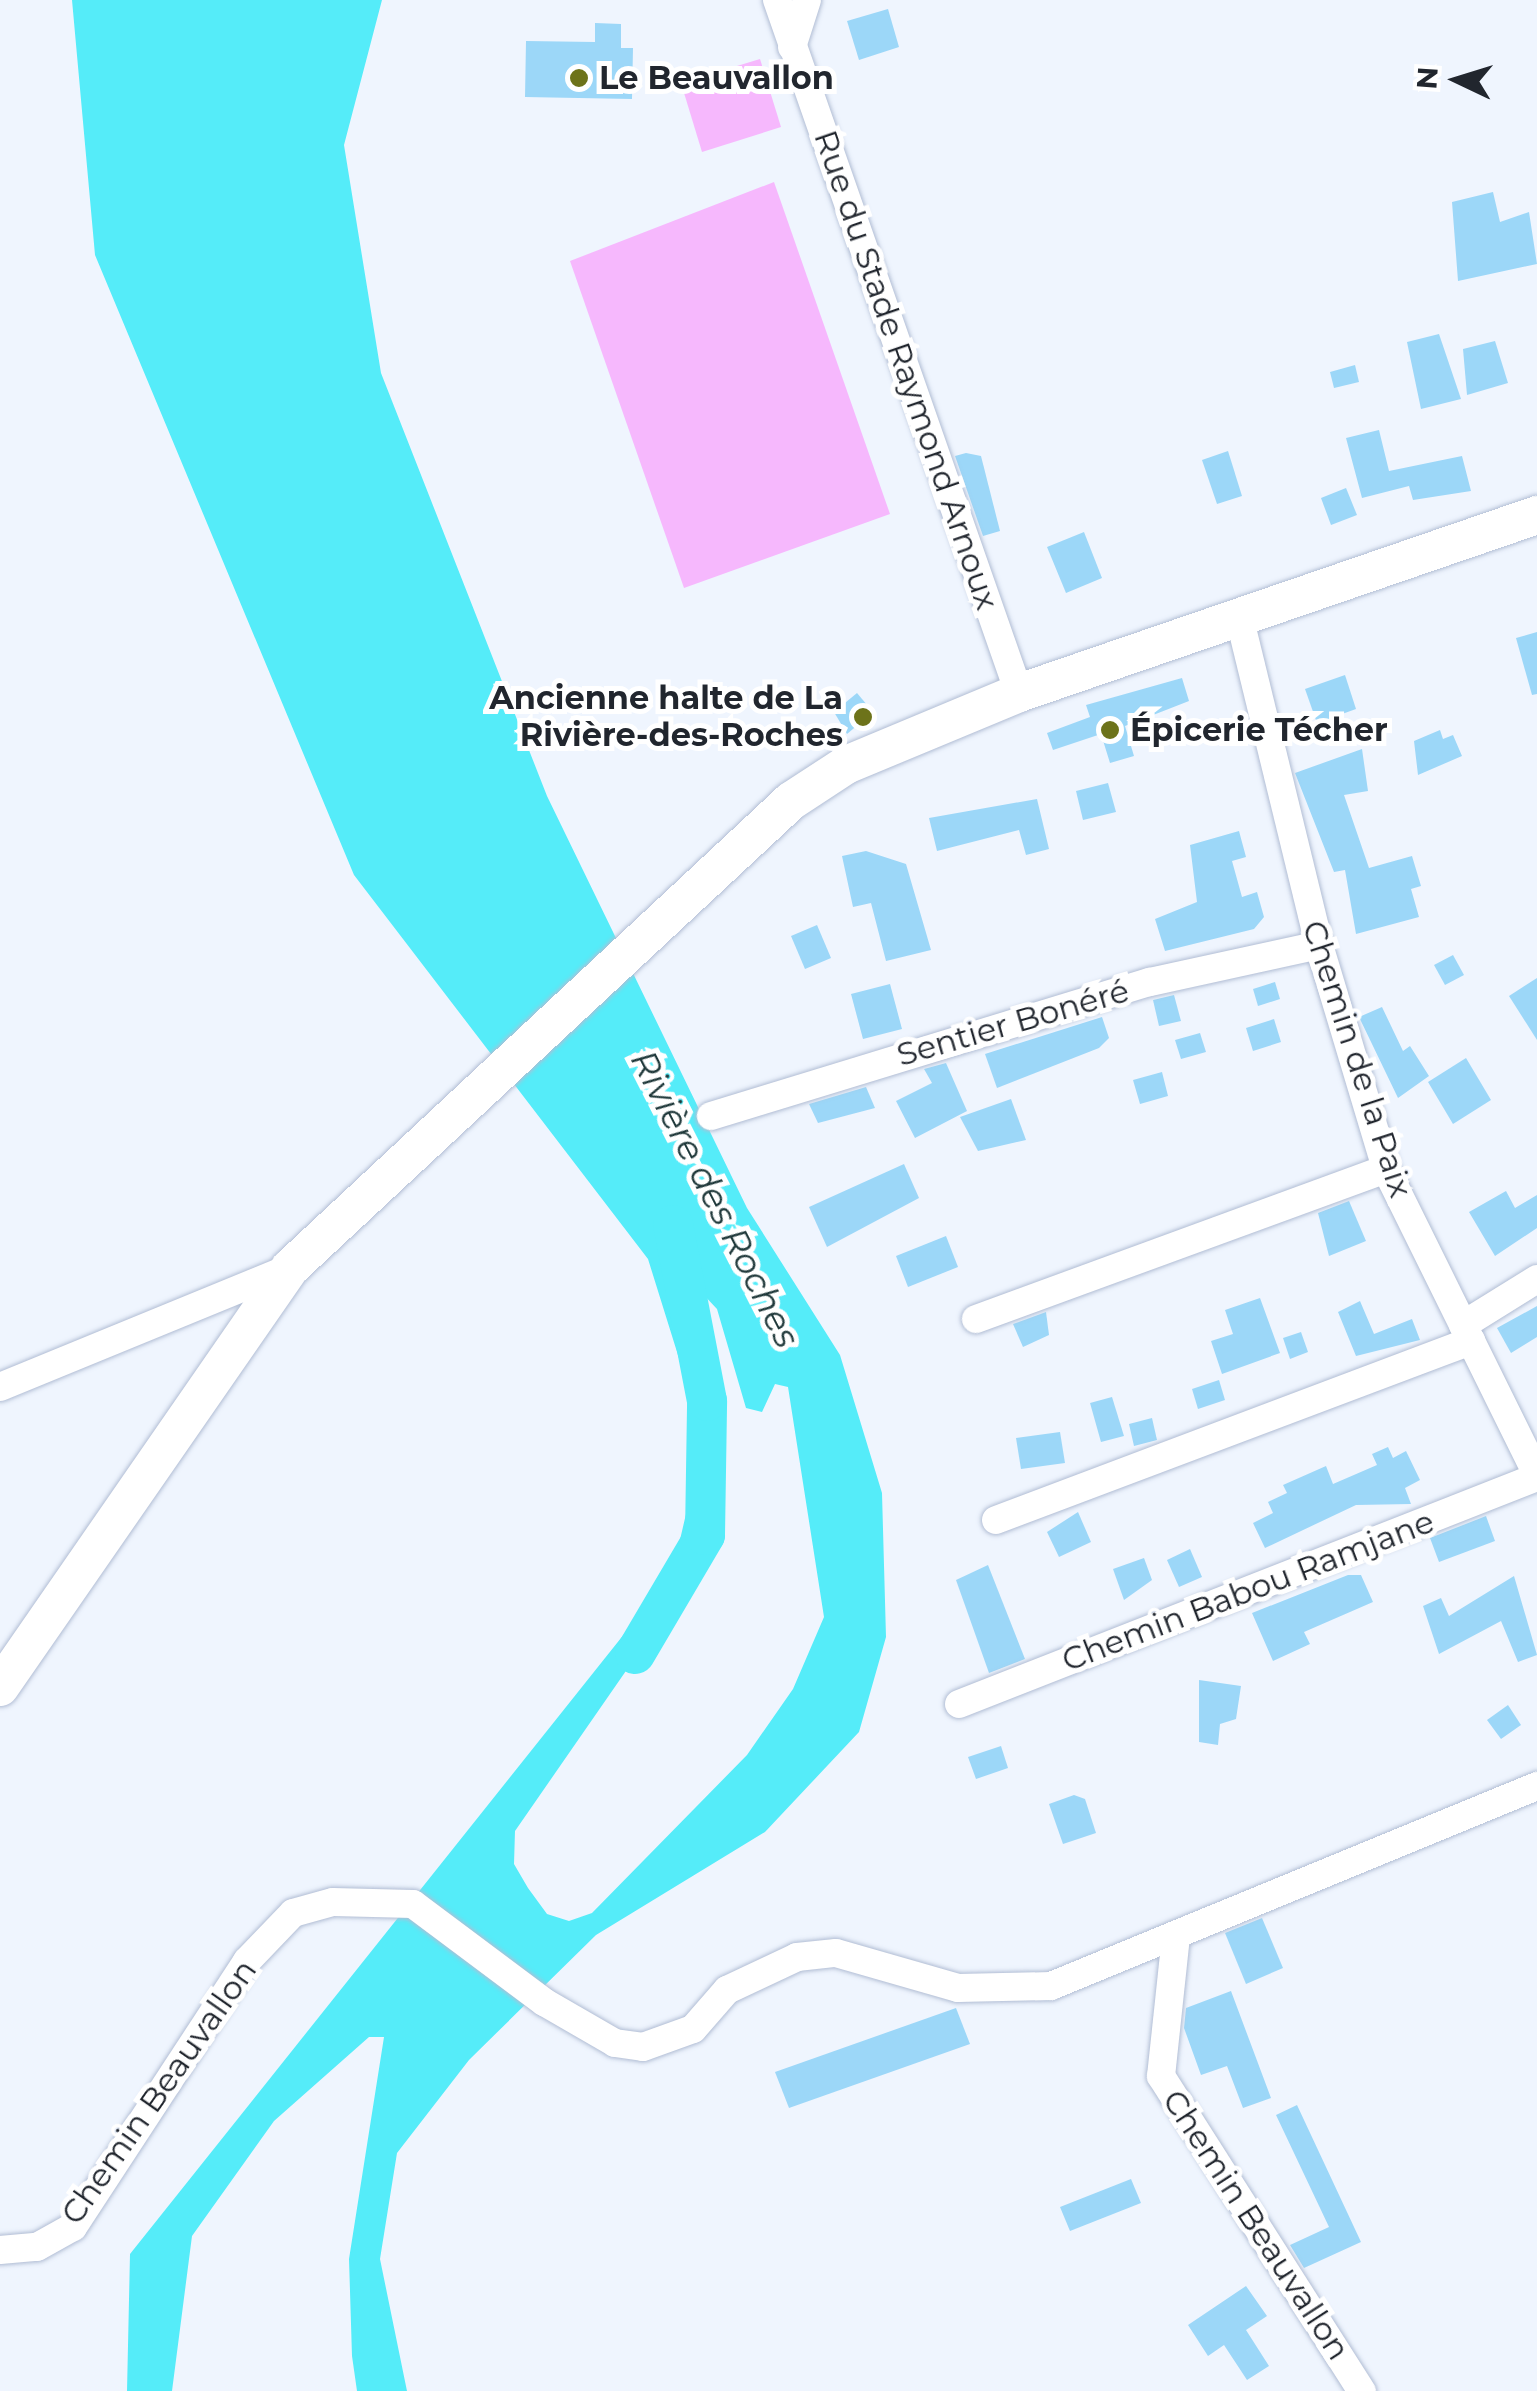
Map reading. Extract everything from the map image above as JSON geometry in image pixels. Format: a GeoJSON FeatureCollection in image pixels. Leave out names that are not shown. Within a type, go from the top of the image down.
{"type":"FeatureCollection","features":[{"type":"Feature","properties":{"kind":"main road"},"geometry":{"type":"LineString","coordinates":[[0,1686],[290,1268],[791,801],[846,764],[1020,692],[1240,620],[1537,515]]}},
{"type":"Feature","properties":{"kind":"street","name":"Rue du Stade Raymond Arnoux"},"geometry":{"type":"LineString","coordinates":[[777,0],[1020,692]]}},
{"type":"Feature","properties":{"kind":"street"},"geometry":{"type":"LineString","coordinates":[[792,46],[807,0]]}},
{"type":"Feature","properties":{"kind":"street","name":"Chemin de la Paix"},"geometry":{"type":"LineString","coordinates":[[1240,620],[1318,945],[1386,1169],[1537,1476]]}},
{"type":"Feature","properties":{"kind":"street","name":"Sentier Bonéré"},"geometry":{"type":"LineString","coordinates":[[711,1116],[1150,982],[1318,945]]}},
{"type":"Feature","properties":{"kind":"street"},"geometry":{"type":"LineString","coordinates":[[976,1319],[1386,1169]]}},
{"type":"Feature","properties":{"kind":"street"},"geometry":{"type":"LineString","coordinates":[[0,1387],[290,1268]]}},
{"type":"Feature","properties":{"kind":"street"},"geometry":{"type":"LineString","coordinates":[[996,1520],[1467,1333],[1537,1278]]}},
{"type":"Feature","properties":{"kind":"street","name":"Chemin Babou Ramjane"},"geometry":{"type":"LineString","coordinates":[[959,1704],[1537,1476]]}},
{"type":"Feature","properties":{"kind":"street","name":"Chemin Beauvallon"},"geometry":{"type":"LineString","coordinates":[[0,2250],[37,2246],[73,2227],[247,1961],[294,1913],[382,1898],[412,1904],[544,2002],[615,2044],[643,2048],[693,2030],[728,1990],[798,1957],[836,1953],[1008,1992],[1051,1986],[1537,1786]]}},
{"type":"Feature","properties":{"kind":"street","name":"Chemin Beauvallon"},"geometry":{"type":"LineString","coordinates":[[1176,1936],[1162,2076],[1362,2391]]}},
{"type":"Feature","properties":{"kind":"shaded area"},"geometry":{"type":"Polygon","coordinates":[[[760,59],[781,127],[702,152],[681,83],[760,59]]]}},
{"type":"Feature","properties":{"kind":"shaded area"},"geometry":{"type":"Polygon","coordinates":[[[774,182],[890,514],[684,588],[570,261],[774,182]]]}},
{"type":"Feature","properties":{"kind":"water","name":"Rivière des Roches"},"geometry":{"type":"Polygon","coordinates":[[[72,0],[382,0],[344,145],[381,373],[547,796],[747,1208],[840,1355],[882,1493],[886,1637],[859,1732],[765,1832],[596,1935],[469,2060],[397,2153],[380,2259],[407,2391],[357,2391],[352,2356],[349,2259],[384,2037],[369,2037],[274,2121],[192,2236],[172,2391],[127,2391],[130,2254],[672,1574],[693,1484],[687,1384],[648,1259],[354,875],[95,255],[72,0]],[[686,1276],[677,1287],[713,1454],[705,1535],[646,1642],[515,1831],[514,1864],[528,1888],[547,1914],[569,1921],[592,1913],[747,1755],[793,1689],[824,1617],[788,1387],[775,1384],[762,1412],[746,1408],[717,1309],[686,1276]]]}},
{"type":"Feature","properties":{"kind":"building"},"geometry":{"type":"Polygon","coordinates":[[[888,9],[899,47],[859,60],[847,21],[888,9]]]}},
{"type":"Feature","properties":{"kind":"building","name":"Le Beauvallon"},"geometry":{"type":"Polygon","coordinates":[[[595,23],[621,24],[621,48],[633,48],[632,99],[525,97],[526,41],[595,42],[595,23]]]}},
{"type":"Feature","properties":{"kind":"building"},"geometry":{"type":"Polygon","coordinates":[[[1493,192],[1500,222],[1529,212],[1537,264],[1458,281],[1452,202],[1493,192]]]}},
{"type":"Feature","properties":{"kind":"building"},"geometry":{"type":"Polygon","coordinates":[[[1439,334],[1461,399],[1421,409],[1407,342],[1439,334]]]}},
{"type":"Feature","properties":{"kind":"building"},"geometry":{"type":"Polygon","coordinates":[[[1495,341],[1508,383],[1467,395],[1463,349],[1495,341]]]}},
{"type":"Feature","properties":{"kind":"building"},"geometry":{"type":"Polygon","coordinates":[[[1355,365],[1359,382],[1334,388],[1330,372],[1355,365]]]}},
{"type":"Feature","properties":{"kind":"building"},"geometry":{"type":"Polygon","coordinates":[[[1379,430],[1389,471],[1462,456],[1471,491],[1413,500],[1409,486],[1362,498],[1346,438],[1379,430]]]}},
{"type":"Feature","properties":{"kind":"building"},"geometry":{"type":"Polygon","coordinates":[[[1228,451],[1242,496],[1217,504],[1202,460],[1228,451]]]}},
{"type":"Feature","properties":{"kind":"building"},"geometry":{"type":"Polygon","coordinates":[[[955,456],[981,456],[1000,531],[983,536],[955,456]]]}},
{"type":"Feature","properties":{"kind":"building"},"geometry":{"type":"Polygon","coordinates":[[[1346,488],[1357,515],[1331,525],[1321,498],[1346,488]]]}},
{"type":"Feature","properties":{"kind":"building"},"geometry":{"type":"Polygon","coordinates":[[[1084,532],[1102,578],[1066,593],[1047,547],[1084,532]]]}},
{"type":"Feature","properties":{"kind":"building"},"geometry":{"type":"Polygon","coordinates":[[[1537,632],[1537,694],[1532,695],[1516,638],[1537,632]]]}},
{"type":"Feature","properties":{"kind":"building"},"geometry":{"type":"Polygon","coordinates":[[[1345,675],[1356,709],[1317,723],[1305,689],[1345,675]]]}},
{"type":"Feature","properties":{"kind":"building"},"geometry":{"type":"Polygon","coordinates":[[[1182,678],[1189,701],[1125,726],[1134,756],[1110,763],[1101,734],[1053,750],[1047,733],[1090,717],[1086,705],[1182,678]]]}},
{"type":"Feature","properties":{"kind":"building"},"geometry":{"type":"Polygon","coordinates":[[[857,693],[873,712],[847,734],[834,712],[857,693]]]}},
{"type":"Feature","properties":{"kind":"building"},"geometry":{"type":"Polygon","coordinates":[[[1440,730],[1443,739],[1453,735],[1462,756],[1418,775],[1414,741],[1440,730]]]}},
{"type":"Feature","properties":{"kind":"building"},"geometry":{"type":"Polygon","coordinates":[[[1362,749],[1368,791],[1344,795],[1369,868],[1412,856],[1421,886],[1411,889],[1419,917],[1356,934],[1345,870],[1334,872],[1295,773],[1362,749]]]}},
{"type":"Feature","properties":{"kind":"building"},"geometry":{"type":"Polygon","coordinates":[[[1108,783],[1116,812],[1083,820],[1076,791],[1108,783]]]}},
{"type":"Feature","properties":{"kind":"building"},"geometry":{"type":"Polygon","coordinates":[[[1037,799],[1049,849],[1026,855],[1019,830],[937,851],[929,818],[1037,799]]]}},
{"type":"Feature","properties":{"kind":"building"},"geometry":{"type":"Polygon","coordinates":[[[1239,831],[1246,857],[1232,861],[1242,897],[1257,892],[1264,917],[1254,929],[1165,951],[1155,919],[1197,902],[1190,845],[1239,831]]]}},
{"type":"Feature","properties":{"kind":"building"},"geometry":{"type":"Polygon","coordinates":[[[866,851],[906,864],[931,950],[886,961],[871,903],[853,907],[842,856],[866,851]]]}},
{"type":"Feature","properties":{"kind":"building"},"geometry":{"type":"Polygon","coordinates":[[[817,925],[831,958],[805,969],[791,936],[817,925]]]}},
{"type":"Feature","properties":{"kind":"building"},"geometry":{"type":"Polygon","coordinates":[[[1453,955],[1464,975],[1445,985],[1434,965],[1453,955]]]}},
{"type":"Feature","properties":{"kind":"building"},"geometry":{"type":"Polygon","coordinates":[[[1537,978],[1537,1040],[1509,996],[1537,978]]]}},
{"type":"Feature","properties":{"kind":"building"},"geometry":{"type":"Polygon","coordinates":[[[1275,982],[1280,999],[1258,1006],[1253,989],[1275,982]]]}},
{"type":"Feature","properties":{"kind":"building"},"geometry":{"type":"Polygon","coordinates":[[[890,984],[902,1029],[863,1039],[851,994],[890,984]]]}},
{"type":"Feature","properties":{"kind":"building"},"geometry":{"type":"Polygon","coordinates":[[[1174,995],[1181,1021],[1159,1026],[1153,1000],[1174,995]]]}},
{"type":"Feature","properties":{"kind":"building"},"geometry":{"type":"Polygon","coordinates":[[[1382,1007],[1403,1051],[1410,1046],[1429,1076],[1398,1098],[1359,1017],[1382,1007]]]}},
{"type":"Feature","properties":{"kind":"building"},"geometry":{"type":"Polygon","coordinates":[[[1102,1017],[1109,1038],[1099,1048],[997,1088],[985,1054],[1102,1017]]]}},
{"type":"Feature","properties":{"kind":"building"},"geometry":{"type":"Polygon","coordinates":[[[1274,1019],[1281,1042],[1253,1051],[1246,1028],[1274,1019]]]}},
{"type":"Feature","properties":{"kind":"building"},"geometry":{"type":"Polygon","coordinates":[[[1200,1033],[1206,1052],[1181,1059],[1175,1040],[1200,1033]]]}},
{"type":"Feature","properties":{"kind":"building"},"geometry":{"type":"Polygon","coordinates":[[[1466,1058],[1491,1100],[1453,1124],[1428,1082],[1466,1058]]]}},
{"type":"Feature","properties":{"kind":"building"},"geometry":{"type":"Polygon","coordinates":[[[946,1063],[967,1111],[915,1138],[896,1101],[932,1083],[924,1069],[946,1063]]]}},
{"type":"Feature","properties":{"kind":"building"},"geometry":{"type":"Polygon","coordinates":[[[1162,1072],[1168,1096],[1140,1104],[1133,1080],[1162,1072]]]}},
{"type":"Feature","properties":{"kind":"building"},"geometry":{"type":"Polygon","coordinates":[[[866,1087],[875,1108],[818,1123],[809,1104],[866,1087]]]}},
{"type":"Feature","properties":{"kind":"building"},"geometry":{"type":"Polygon","coordinates":[[[1011,1099],[1026,1140],[978,1151],[960,1117],[1011,1099]]]}},
{"type":"Feature","properties":{"kind":"building"},"geometry":{"type":"Polygon","coordinates":[[[904,1164],[919,1198],[827,1247],[809,1207],[904,1164]]]}},
{"type":"Feature","properties":{"kind":"building"},"geometry":{"type":"Polygon","coordinates":[[[1506,1191],[1515,1208],[1537,1195],[1537,1228],[1495,1256],[1469,1212],[1506,1191]]]}},
{"type":"Feature","properties":{"kind":"building"},"geometry":{"type":"Polygon","coordinates":[[[1349,1201],[1366,1241],[1329,1256],[1318,1213],[1349,1201]]]}},
{"type":"Feature","properties":{"kind":"building"},"geometry":{"type":"Polygon","coordinates":[[[946,1236],[958,1267],[908,1287],[896,1256],[946,1236]]]}},
{"type":"Feature","properties":{"kind":"building"},"geometry":{"type":"Polygon","coordinates":[[[1260,1298],[1280,1353],[1222,1374],[1211,1341],[1233,1334],[1225,1310],[1260,1298]]]}},
{"type":"Feature","properties":{"kind":"building"},"geometry":{"type":"Polygon","coordinates":[[[1360,1301],[1374,1334],[1412,1319],[1420,1340],[1356,1356],[1338,1312],[1360,1301]]]}},
{"type":"Feature","properties":{"kind":"building"},"geometry":{"type":"Polygon","coordinates":[[[1537,1306],[1537,1337],[1511,1353],[1497,1328],[1537,1306]]]}},
{"type":"Feature","properties":{"kind":"building"},"geometry":{"type":"Polygon","coordinates":[[[1046,1312],[1049,1335],[1023,1347],[1013,1324],[1046,1312]]]}},
{"type":"Feature","properties":{"kind":"building"},"geometry":{"type":"Polygon","coordinates":[[[1301,1332],[1308,1352],[1290,1359],[1283,1338],[1301,1332]]]}},
{"type":"Feature","properties":{"kind":"building"},"geometry":{"type":"Polygon","coordinates":[[[1219,1380],[1225,1400],[1198,1409],[1192,1389],[1219,1380]]]}},
{"type":"Feature","properties":{"kind":"building"},"geometry":{"type":"Polygon","coordinates":[[[1112,1397],[1124,1436],[1101,1442],[1090,1403],[1112,1397]]]}},
{"type":"Feature","properties":{"kind":"building"},"geometry":{"type":"Polygon","coordinates":[[[1152,1418],[1157,1440],[1134,1446],[1129,1424],[1152,1418]]]}},
{"type":"Feature","properties":{"kind":"building"},"geometry":{"type":"Polygon","coordinates":[[[1060,1432],[1065,1463],[1021,1469],[1016,1438],[1060,1432]]]}},
{"type":"Feature","properties":{"kind":"building"},"geometry":{"type":"Polygon","coordinates":[[[1388,1447],[1393,1458],[1406,1451],[1420,1480],[1405,1488],[1411,1504],[1356,1505],[1265,1548],[1253,1523],[1273,1513],[1268,1502],[1287,1493],[1283,1485],[1326,1466],[1333,1484],[1377,1465],[1372,1454],[1388,1447]]]}},
{"type":"Feature","properties":{"kind":"building"},"geometry":{"type":"Polygon","coordinates":[[[1078,1512],[1091,1542],[1059,1557],[1047,1532],[1078,1512]]]}},
{"type":"Feature","properties":{"kind":"building"},"geometry":{"type":"Polygon","coordinates":[[[1486,1516],[1495,1541],[1439,1562],[1430,1538],[1486,1516]]]}},
{"type":"Feature","properties":{"kind":"building"},"geometry":{"type":"Polygon","coordinates":[[[1190,1549],[1202,1577],[1179,1587],[1167,1560],[1190,1549]]]}},
{"type":"Feature","properties":{"kind":"building"},"geometry":{"type":"Polygon","coordinates":[[[1144,1558],[1152,1580],[1124,1600],[1113,1569],[1144,1558]]]}},
{"type":"Feature","properties":{"kind":"building"},"geometry":{"type":"Polygon","coordinates":[[[988,1565],[1025,1659],[989,1673],[956,1580],[988,1565]]]}},
{"type":"Feature","properties":{"kind":"building"},"geometry":{"type":"Polygon","coordinates":[[[1348,1575],[1361,1575],[1373,1602],[1304,1632],[1310,1644],[1273,1661],[1252,1613],[1348,1575]]]}},
{"type":"Feature","properties":{"kind":"building"},"geometry":{"type":"Polygon","coordinates":[[[1514,1576],[1537,1655],[1518,1662],[1501,1621],[1439,1654],[1423,1606],[1441,1598],[1449,1616],[1514,1576]]]}},
{"type":"Feature","properties":{"kind":"building"},"geometry":{"type":"Polygon","coordinates":[[[1199,1680],[1241,1686],[1236,1719],[1220,1724],[1218,1745],[1199,1742],[1199,1680]]]}},
{"type":"Feature","properties":{"kind":"building"},"geometry":{"type":"Polygon","coordinates":[[[1508,1705],[1521,1725],[1501,1739],[1487,1720],[1508,1705]]]}},
{"type":"Feature","properties":{"kind":"building"},"geometry":{"type":"Polygon","coordinates":[[[1001,1746],[1008,1768],[976,1779],[968,1757],[1001,1746]]]}},
{"type":"Feature","properties":{"kind":"building"},"geometry":{"type":"Polygon","coordinates":[[[1074,1795],[1085,1799],[1096,1833],[1063,1844],[1049,1804],[1074,1795]]]}},
{"type":"Feature","properties":{"kind":"building"},"geometry":{"type":"Polygon","coordinates":[[[1262,1918],[1283,1968],[1246,1984],[1225,1933],[1262,1918]]]}},
{"type":"Feature","properties":{"kind":"building"},"geometry":{"type":"Polygon","coordinates":[[[1231,1991],[1271,2098],[1243,2108],[1227,2066],[1201,2075],[1184,2028],[1186,2008],[1231,1991]]]}},
{"type":"Feature","properties":{"kind":"building"},"geometry":{"type":"Polygon","coordinates":[[[956,2008],[970,2044],[789,2108],[775,2072],[956,2008]]]}},
{"type":"Feature","properties":{"kind":"building"},"geometry":{"type":"Polygon","coordinates":[[[1297,2105],[1361,2242],[1304,2268],[1290,2245],[1329,2227],[1276,2115],[1297,2105]]]}},
{"type":"Feature","properties":{"kind":"building"},"geometry":{"type":"Polygon","coordinates":[[[1131,2179],[1141,2203],[1070,2231],[1060,2207],[1131,2179]]]}},
{"type":"Feature","properties":{"kind":"building"},"geometry":{"type":"Polygon","coordinates":[[[1246,2286],[1267,2316],[1246,2330],[1269,2366],[1247,2380],[1224,2345],[1208,2356],[1188,2325],[1246,2286]]]}},
{"type":"Feature","properties":{"kind":"waterway"},"geometry":{"type":"LineString","coordinates":[[635,1654],[705,1535],[707,1401],[673,1225]]}},
{"type":"Feature","properties":{"kind":"place","name":"Le Beauvallon"},"geometry":{"type":"Point","coordinates":[579,78]}},
{"type":"Feature","properties":{"kind":"place","name":"Ancienne halte de La Rivière-des-Roches"},"geometry":{"type":"Point","coordinates":[863,717]}},
{"type":"Feature","properties":{"kind":"place","name":"Épicerie Técher"},"geometry":{"type":"Point","coordinates":[1110,730]}}]}
